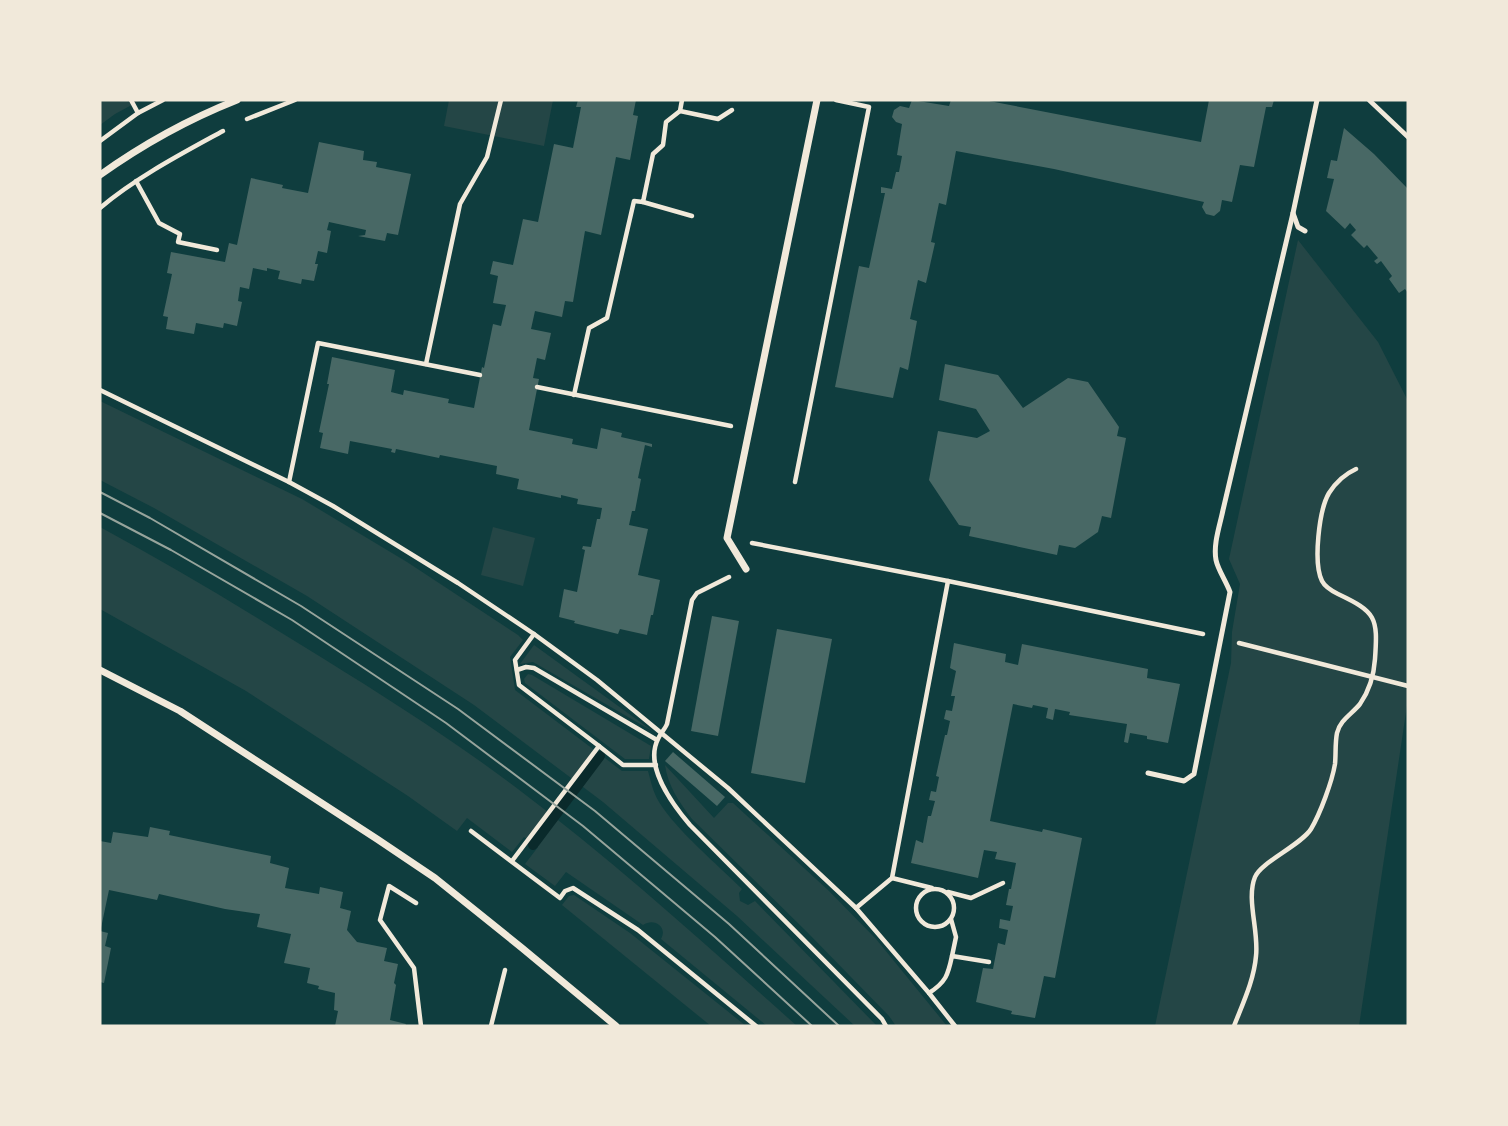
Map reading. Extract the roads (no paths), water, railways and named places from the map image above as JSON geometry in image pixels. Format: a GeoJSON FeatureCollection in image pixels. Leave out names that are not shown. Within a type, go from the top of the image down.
{"type":"FeatureCollection","features":[{"type":"Feature","properties":{"kind":"street"},"geometry":{"type":"LineString","coordinates":[[100,175],[174,130],[237,100]]}},
{"type":"Feature","properties":{"kind":"street"},"geometry":{"type":"LineString","coordinates":[[746,569],[727,538],[817,100]]}},
{"type":"Feature","properties":{"kind":"street"},"geometry":{"type":"LineString","coordinates":[[101,674],[180,711],[435,878],[616,1026]]}},
{"type":"Feature","properties":{"kind":"lane"},"geometry":{"type":"LineString","coordinates":[[1148,774],[1184,781],[1194,774],[1230,592],[1216,563],[1223,509],[1317,100]]}},
{"type":"Feature","properties":{"kind":"lane"},"geometry":{"type":"LineString","coordinates":[[1293,213],[1298,227],[1305,232]]}},
{"type":"Feature","properties":{"kind":"waterway"},"geometry":{"type":"LineString","coordinates":[[533,845],[600,756]]}},
{"type":"Feature","properties":{"kind":"tram line"},"geometry":{"type":"LineString","coordinates":[[100,492],[301,606],[458,709],[595,811],[729,924],[839,1026]]}},
{"type":"Feature","properties":{"kind":"tram line"},"geometry":{"type":"LineString","coordinates":[[100,513],[171,550],[292,620],[446,723],[583,826],[715,937],[812,1026]]}}]}
